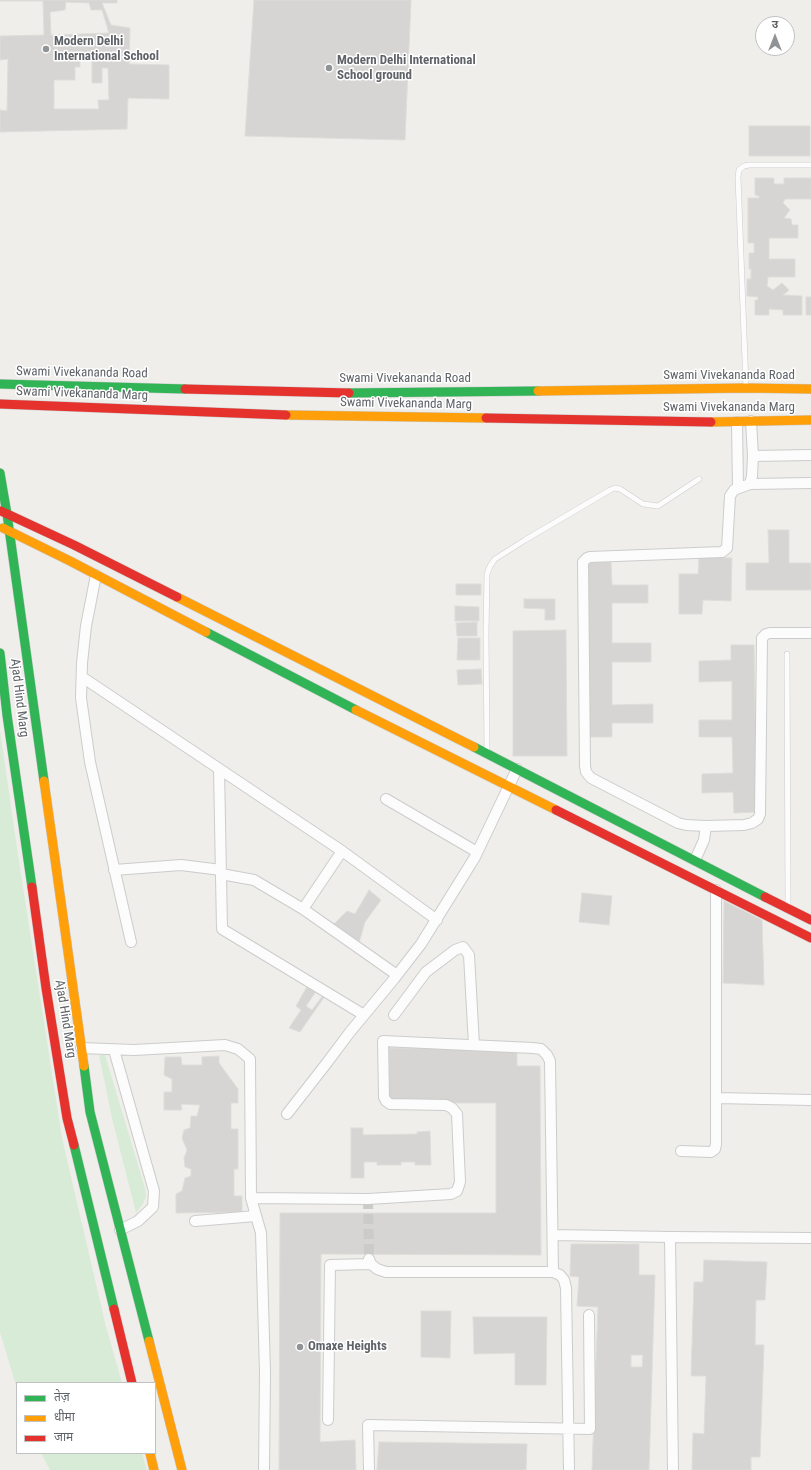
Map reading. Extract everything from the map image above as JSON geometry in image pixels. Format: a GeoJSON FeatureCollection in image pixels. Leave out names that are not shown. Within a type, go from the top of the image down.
{"type":"FeatureCollection","features":[{"type":"Feature","properties":{"kind":"street","name":"Swami Vivekananda Road"},"geometry":{"type":"LineString","coordinates":[[0,384],[361,393],[746,388],[811,389]]}},
{"type":"Feature","properties":{"kind":"street","name":"Swami Vivekananda Marg"},"geometry":{"type":"LineString","coordinates":[[0,404],[270,415],[737,422],[811,420]]}},
{"type":"Feature","properties":{"kind":"street"},"geometry":{"type":"LineString","coordinates":[[750,484],[753,456],[751,421]]}},
{"type":"Feature","properties":{"kind":"street"},"geometry":{"type":"LineString","coordinates":[[737,422],[738,488]]}},
{"type":"Feature","properties":{"kind":"street"},"geometry":{"type":"LineString","coordinates":[[753,456],[811,456]]}},
{"type":"Feature","properties":{"kind":"street"},"geometry":{"type":"LineString","coordinates":[[0,473],[4,512],[9,530],[90,1112],[120,1230],[125,1276],[182,1470]]}},
{"type":"Feature","properties":{"kind":"street"},"geometry":{"type":"LineString","coordinates":[[811,483],[750,484],[738,488],[732,492],[730,496],[727,544],[725,550],[722,552],[590,557],[583,562],[586,772],[591,778],[678,823],[706,826],[744,825],[752,823],[758,819],[760,814],[762,638],[770,633],[811,633]]}},
{"type":"Feature","properties":{"kind":"street"},"geometry":{"type":"LineString","coordinates":[[4,512],[81,549],[517,768],[811,920]]}},
{"type":"Feature","properties":{"kind":"street"},"geometry":{"type":"LineString","coordinates":[[0,527],[9,530],[360,712],[811,938]]}},
{"type":"Feature","properties":{"kind":"street"},"geometry":{"type":"LineString","coordinates":[[96,575],[86,626],[81,698],[90,762],[131,942]]}},
{"type":"Feature","properties":{"kind":"street","name":"Ajad Hind Marg"},"geometry":{"type":"LineString","coordinates":[[0,653],[7,715],[66,1110],[132,1382]]}},
{"type":"Feature","properties":{"kind":"street"},"geometry":{"type":"LineString","coordinates":[[82,677],[342,851],[436,920]]}},
{"type":"Feature","properties":{"kind":"street"},"geometry":{"type":"LineString","coordinates":[[219,768],[222,929],[364,1015]]}},
{"type":"Feature","properties":{"kind":"street"},"geometry":{"type":"LineString","coordinates":[[287,1114],[364,1015],[422,944],[477,852],[517,768]]}},
{"type":"Feature","properties":{"kind":"street"},"geometry":{"type":"LineString","coordinates":[[386,799],[477,852]]}},
{"type":"Feature","properties":{"kind":"street"},"geometry":{"type":"LineString","coordinates":[[695,860],[704,840],[706,826]]}},
{"type":"Feature","properties":{"kind":"street"},"geometry":{"type":"LineString","coordinates":[[303,909],[342,851]]}},
{"type":"Feature","properties":{"kind":"street"},"geometry":{"type":"LineString","coordinates":[[114,870],[181,865],[254,880],[303,909],[397,976]]}},
{"type":"Feature","properties":{"kind":"street"},"geometry":{"type":"LineString","coordinates":[[681,1151],[711,1152],[716,1144],[716,890]]}},
{"type":"Feature","properties":{"kind":"street"},"geometry":{"type":"LineString","coordinates":[[777,921],[788,908]]}},
{"type":"Feature","properties":{"kind":"street"},"geometry":{"type":"LineString","coordinates":[[394,1015],[426,972],[455,950],[463,947],[469,954],[474,1045]]}},
{"type":"Feature","properties":{"kind":"street"},"geometry":{"type":"LineString","coordinates":[[251,1198],[368,1200],[451,1194],[457,1191],[460,1182],[457,1114],[452,1108],[446,1105],[390,1104],[386,1101],[384,1096],[383,1041],[538,1049],[542,1050],[550,1061],[554,1272]]}},
{"type":"Feature","properties":{"kind":"street"},"geometry":{"type":"LineString","coordinates":[[81,1048],[114,1050],[225,1045],[238,1049],[250,1059],[251,1198],[261,1233],[265,1372],[264,1470]]}},
{"type":"Feature","properties":{"kind":"street"},"geometry":{"type":"LineString","coordinates":[[114,1050],[154,1192],[153,1207],[138,1221],[120,1230]]}},
{"type":"Feature","properties":{"kind":"street"},"geometry":{"type":"LineString","coordinates":[[717,1098],[811,1100]]}},
{"type":"Feature","properties":{"kind":"street"},"geometry":{"type":"LineString","coordinates":[[195,1221],[256,1216]]}},
{"type":"Feature","properties":{"kind":"street"},"geometry":{"type":"LineString","coordinates":[[553,1235],[811,1238]]}},
{"type":"Feature","properties":{"kind":"street"},"geometry":{"type":"LineString","coordinates":[[670,1237],[673,1470]]}},
{"type":"Feature","properties":{"kind":"street"},"geometry":{"type":"LineString","coordinates":[[328,1420],[330,1265],[370,1261],[377,1269],[386,1272],[554,1272],[560,1275],[564,1280],[566,1288],[569,1470]]}},
{"type":"Feature","properties":{"kind":"street"},"geometry":{"type":"LineString","coordinates":[[106,1280],[125,1276]]}},
{"type":"Feature","properties":{"kind":"street"},"geometry":{"type":"LineString","coordinates":[[369,1470],[368,1424],[590,1429],[589,1315]]}},
{"type":"Feature","properties":{"kind":"street"},"geometry":{"type":"LineString","coordinates":[[150,1454],[154,1470]]}},
{"type":"Feature","properties":{"kind":"lane"},"geometry":{"type":"LineString","coordinates":[[746,388],[738,177],[739,170],[744,166],[749,165],[811,165]]}},
{"type":"Feature","properties":{"kind":"lane"},"geometry":{"type":"LineString","coordinates":[[487,753],[487,574],[495,559],[615,488],[620,489],[643,504],[654,507],[658,506],[699,479]]}},
{"type":"Feature","properties":{"kind":"lane"},"geometry":{"type":"LineString","coordinates":[[787,654],[788,908]]}},
{"type":"Feature","properties":{"kind":"green space"},"geometry":{"type":"Polygon","coordinates":[[[0,730],[62,1138],[106,1327],[122,1382],[16,1382],[16,1386],[0,1332],[0,730]]]}},
{"type":"Feature","properties":{"kind":"green space"},"geometry":{"type":"Polygon","coordinates":[[[99,1055],[105,1055],[145,1188],[146,1197],[136,1213],[112,1118],[99,1055]]]}},
{"type":"Feature","properties":{"kind":"green space"},"geometry":{"type":"Polygon","coordinates":[[[42,1454],[142,1454],[147,1470],[50,1470],[42,1454]]]}},
{"type":"Feature","properties":{"kind":"building"},"geometry":{"type":"Polygon","coordinates":[[[117,0],[117,3],[102,3],[111,25],[130,28],[129,64],[169,65],[169,99],[128,98],[127,129],[0,132],[0,110],[7,111],[8,59],[0,60],[0,36],[44,35],[43,1],[0,1],[117,0]],[[66,2],[65,10],[50,12],[51,35],[109,33],[102,10],[91,10],[89,3],[66,2]],[[80,59],[80,67],[75,67],[75,80],[54,80],[54,109],[99,109],[98,100],[109,100],[108,68],[102,68],[102,83],[92,83],[92,59],[80,59]]]}},
{"type":"Feature","properties":{"kind":"building","name":"Modern Delhi International School ground"},"geometry":{"type":"Polygon","coordinates":[[[254,0],[411,0],[405,140],[245,136],[254,0]]]}},
{"type":"Feature","properties":{"kind":"building"},"geometry":{"type":"Polygon","coordinates":[[[749,126],[810,126],[810,156],[749,156],[749,126]]]}},
{"type":"Feature","properties":{"kind":"building"},"geometry":{"type":"Polygon","coordinates":[[[755,178],[774,178],[774,184],[784,184],[784,178],[811,178],[811,199],[785,199],[783,203],[790,210],[784,218],[791,219],[792,225],[798,225],[798,238],[769,238],[769,259],[795,259],[795,277],[768,277],[767,286],[773,290],[782,283],[789,290],[783,295],[802,296],[802,315],[783,315],[783,310],[769,309],[769,315],[755,315],[755,300],[758,300],[758,297],[747,296],[747,279],[751,279],[751,269],[749,269],[749,253],[754,253],[754,243],[748,243],[748,198],[759,198],[759,196],[755,195],[755,178]]]}},
{"type":"Feature","properties":{"kind":"building"},"geometry":{"type":"Polygon","coordinates":[[[806,297],[811,297],[811,315],[806,315],[806,297]]]}},
{"type":"Feature","properties":{"kind":"building"},"geometry":{"type":"Polygon","coordinates":[[[768,530],[789,530],[789,563],[811,563],[811,590],[746,590],[746,563],[769,563],[768,530]]]}},
{"type":"Feature","properties":{"kind":"building"},"geometry":{"type":"Polygon","coordinates":[[[699,557],[732,558],[731,601],[703,600],[702,614],[679,614],[679,574],[698,574],[699,557]]]}},
{"type":"Feature","properties":{"kind":"building"},"geometry":{"type":"Polygon","coordinates":[[[588,562],[611,562],[612,585],[648,585],[648,603],[612,603],[612,643],[651,643],[651,662],[612,662],[612,705],[653,704],[653,723],[612,723],[612,737],[589,737],[588,562]]]}},
{"type":"Feature","properties":{"kind":"building"},"geometry":{"type":"Polygon","coordinates":[[[456,584],[481,584],[481,595],[456,595],[456,584]]]}},
{"type":"Feature","properties":{"kind":"building"},"geometry":{"type":"Polygon","coordinates":[[[524,599],[555,599],[555,620],[545,620],[545,609],[524,608],[524,599]]]}},
{"type":"Feature","properties":{"kind":"building"},"geometry":{"type":"Polygon","coordinates":[[[455,606],[479,607],[479,621],[455,621],[455,606]]]}},
{"type":"Feature","properties":{"kind":"building"},"geometry":{"type":"Polygon","coordinates":[[[477,622],[477,636],[457,636],[456,623],[477,622]]]}},
{"type":"Feature","properties":{"kind":"building"},"geometry":{"type":"Polygon","coordinates":[[[566,630],[567,756],[513,756],[513,631],[566,630]]]}},
{"type":"Feature","properties":{"kind":"building"},"geometry":{"type":"Polygon","coordinates":[[[458,638],[480,638],[480,660],[457,660],[458,638]]]}},
{"type":"Feature","properties":{"kind":"building"},"geometry":{"type":"Polygon","coordinates":[[[731,645],[754,645],[757,812],[734,813],[733,792],[702,793],[702,774],[733,773],[732,737],[699,737],[699,720],[732,720],[732,681],[699,682],[699,661],[731,660],[731,645]]]}},
{"type":"Feature","properties":{"kind":"building"},"geometry":{"type":"Polygon","coordinates":[[[481,669],[482,684],[458,685],[457,670],[481,669]]]}},
{"type":"Feature","properties":{"kind":"building"},"geometry":{"type":"Polygon","coordinates":[[[369,890],[381,900],[365,922],[359,943],[334,924],[347,911],[355,914],[369,890]]]}},
{"type":"Feature","properties":{"kind":"building"},"geometry":{"type":"Polygon","coordinates":[[[582,893],[612,896],[609,925],[579,922],[582,893]]]}},
{"type":"Feature","properties":{"kind":"building"},"geometry":{"type":"Polygon","coordinates":[[[724,901],[762,920],[764,985],[723,983],[724,901]]]}},
{"type":"Feature","properties":{"kind":"building"},"geometry":{"type":"Polygon","coordinates":[[[309,983],[317,990],[306,1006],[312,1010],[324,994],[325,996],[300,1032],[289,1028],[301,1010],[296,1006],[309,983]]]}},
{"type":"Feature","properties":{"kind":"building","name":"Omaxe Heights"},"geometry":{"type":"Polygon","coordinates":[[[389,1048],[517,1048],[517,1066],[540,1066],[541,1255],[321,1254],[320,1442],[355,1440],[356,1470],[279,1470],[280,1213],[496,1213],[496,1103],[389,1103],[389,1048]]]}},
{"type":"Feature","properties":{"kind":"building"},"geometry":{"type":"Polygon","coordinates":[[[219,1056],[219,1063],[238,1089],[238,1103],[231,1103],[231,1129],[238,1129],[238,1169],[234,1169],[234,1196],[242,1196],[242,1212],[176,1213],[176,1194],[182,1191],[185,1178],[191,1176],[191,1169],[185,1167],[184,1158],[187,1150],[182,1138],[184,1130],[190,1128],[191,1116],[197,1116],[200,1105],[181,1104],[182,1110],[164,1110],[164,1092],[172,1092],[172,1079],[164,1075],[165,1057],[181,1057],[182,1065],[202,1065],[202,1057],[219,1056]]]}},
{"type":"Feature","properties":{"kind":"building"},"geometry":{"type":"Polygon","coordinates":[[[351,1128],[363,1128],[363,1135],[417,1134],[417,1132],[430,1131],[431,1165],[415,1165],[415,1162],[401,1162],[401,1165],[377,1165],[377,1162],[364,1162],[364,1178],[351,1178],[351,1128]]]}},
{"type":"Feature","properties":{"kind":"building"},"geometry":{"type":"Polygon","coordinates":[[[571,1244],[639,1244],[639,1275],[655,1275],[649,1470],[592,1470],[598,1307],[577,1306],[579,1277],[570,1276],[571,1244]],[[631,1355],[631,1367],[642,1367],[643,1355],[631,1355]]]}},
{"type":"Feature","properties":{"kind":"building"},"geometry":{"type":"Polygon","coordinates":[[[704,1260],[767,1262],[765,1300],[756,1300],[755,1345],[764,1345],[760,1457],[751,1457],[751,1470],[692,1470],[693,1433],[704,1434],[706,1376],[691,1376],[694,1282],[703,1282],[704,1260]]]}},
{"type":"Feature","properties":{"kind":"building"},"geometry":{"type":"Polygon","coordinates":[[[421,1311],[451,1311],[450,1358],[421,1357],[421,1311]]]}},
{"type":"Feature","properties":{"kind":"building"},"geometry":{"type":"Polygon","coordinates":[[[473,1317],[547,1317],[546,1385],[515,1385],[515,1353],[474,1354],[473,1317]]]}},
{"type":"Feature","properties":{"kind":"building"},"geometry":{"type":"Polygon","coordinates":[[[379,1442],[527,1444],[526,1470],[377,1470],[379,1442]]]}},
{"type":"Feature","properties":{"kind":"tunnel"},"geometry":{"type":"LineString","coordinates":[[368,1199],[369,1259]]}},
{"type":"Feature","properties":{"kind":"traffic: fast"},"geometry":{"type":"LineString","coordinates":[[0,384],[185,389]]}},
{"type":"Feature","properties":{"kind":"traffic: fast"},"geometry":{"type":"LineString","coordinates":[[349,393],[538,391]]}},
{"type":"Feature","properties":{"kind":"traffic: fast"},"geometry":{"type":"LineString","coordinates":[[0,473],[44,781]]}},
{"type":"Feature","properties":{"kind":"traffic: fast"},"geometry":{"type":"LineString","coordinates":[[206,632],[356,710]]}},
{"type":"Feature","properties":{"kind":"traffic: fast"},"geometry":{"type":"LineString","coordinates":[[0,653],[7,715],[32,887]]}},
{"type":"Feature","properties":{"kind":"traffic: fast"},"geometry":{"type":"LineString","coordinates":[[474,747],[765,897]]}},
{"type":"Feature","properties":{"kind":"traffic: fast"},"geometry":{"type":"LineString","coordinates":[[84,1066],[90,1112],[149,1341]]}},
{"type":"Feature","properties":{"kind":"traffic: fast"},"geometry":{"type":"LineString","coordinates":[[74,1145],[114,1309]]}},
{"type":"Feature","properties":{"kind":"traffic: slow"},"geometry":{"type":"LineString","coordinates":[[538,391],[746,388],[811,389]]}},
{"type":"Feature","properties":{"kind":"traffic: slow"},"geometry":{"type":"LineString","coordinates":[[286,415],[486,418]]}},
{"type":"Feature","properties":{"kind":"traffic: slow"},"geometry":{"type":"LineString","coordinates":[[711,422],[811,420]]}},
{"type":"Feature","properties":{"kind":"traffic: slow"},"geometry":{"type":"LineString","coordinates":[[3,528],[206,632]]}},
{"type":"Feature","properties":{"kind":"traffic: slow"},"geometry":{"type":"LineString","coordinates":[[177,597],[474,747]]}},
{"type":"Feature","properties":{"kind":"traffic: slow"},"geometry":{"type":"LineString","coordinates":[[356,710],[556,810]]}},
{"type":"Feature","properties":{"kind":"traffic: slow"},"geometry":{"type":"LineString","coordinates":[[44,781],[84,1066]]}},
{"type":"Feature","properties":{"kind":"traffic: slow"},"geometry":{"type":"LineString","coordinates":[[149,1341],[182,1470]]}},
{"type":"Feature","properties":{"kind":"traffic: slow"},"geometry":{"type":"LineString","coordinates":[[150,1454],[154,1470]]}},
{"type":"Feature","properties":{"kind":"traffic: jam"},"geometry":{"type":"LineString","coordinates":[[185,389],[349,393]]}},
{"type":"Feature","properties":{"kind":"traffic: jam"},"geometry":{"type":"LineString","coordinates":[[0,404],[286,415]]}},
{"type":"Feature","properties":{"kind":"traffic: jam"},"geometry":{"type":"LineString","coordinates":[[486,418],[711,422]]}},
{"type":"Feature","properties":{"kind":"traffic: jam"},"geometry":{"type":"LineString","coordinates":[[1,511],[74,545],[177,597]]}},
{"type":"Feature","properties":{"kind":"traffic: jam"},"geometry":{"type":"LineString","coordinates":[[556,810],[811,938]]}},
{"type":"Feature","properties":{"kind":"traffic: jam"},"geometry":{"type":"LineString","coordinates":[[32,887],[46,988],[67,1118],[74,1145]]}},
{"type":"Feature","properties":{"kind":"traffic: jam"},"geometry":{"type":"LineString","coordinates":[[765,897],[811,920]]}},
{"type":"Feature","properties":{"kind":"traffic: jam"},"geometry":{"type":"LineString","coordinates":[[114,1309],[132,1382]]}},
{"type":"Feature","properties":{"kind":"place","name":"Modern Delhi International School"},"geometry":{"type":"Point","coordinates":[46,49]}},
{"type":"Feature","properties":{"kind":"place","name":"Modern Delhi International School ground"},"geometry":{"type":"Point","coordinates":[329,68]}},
{"type":"Feature","properties":{"kind":"place","name":"Omaxe Heights"},"geometry":{"type":"Point","coordinates":[300,1347]}}]}
